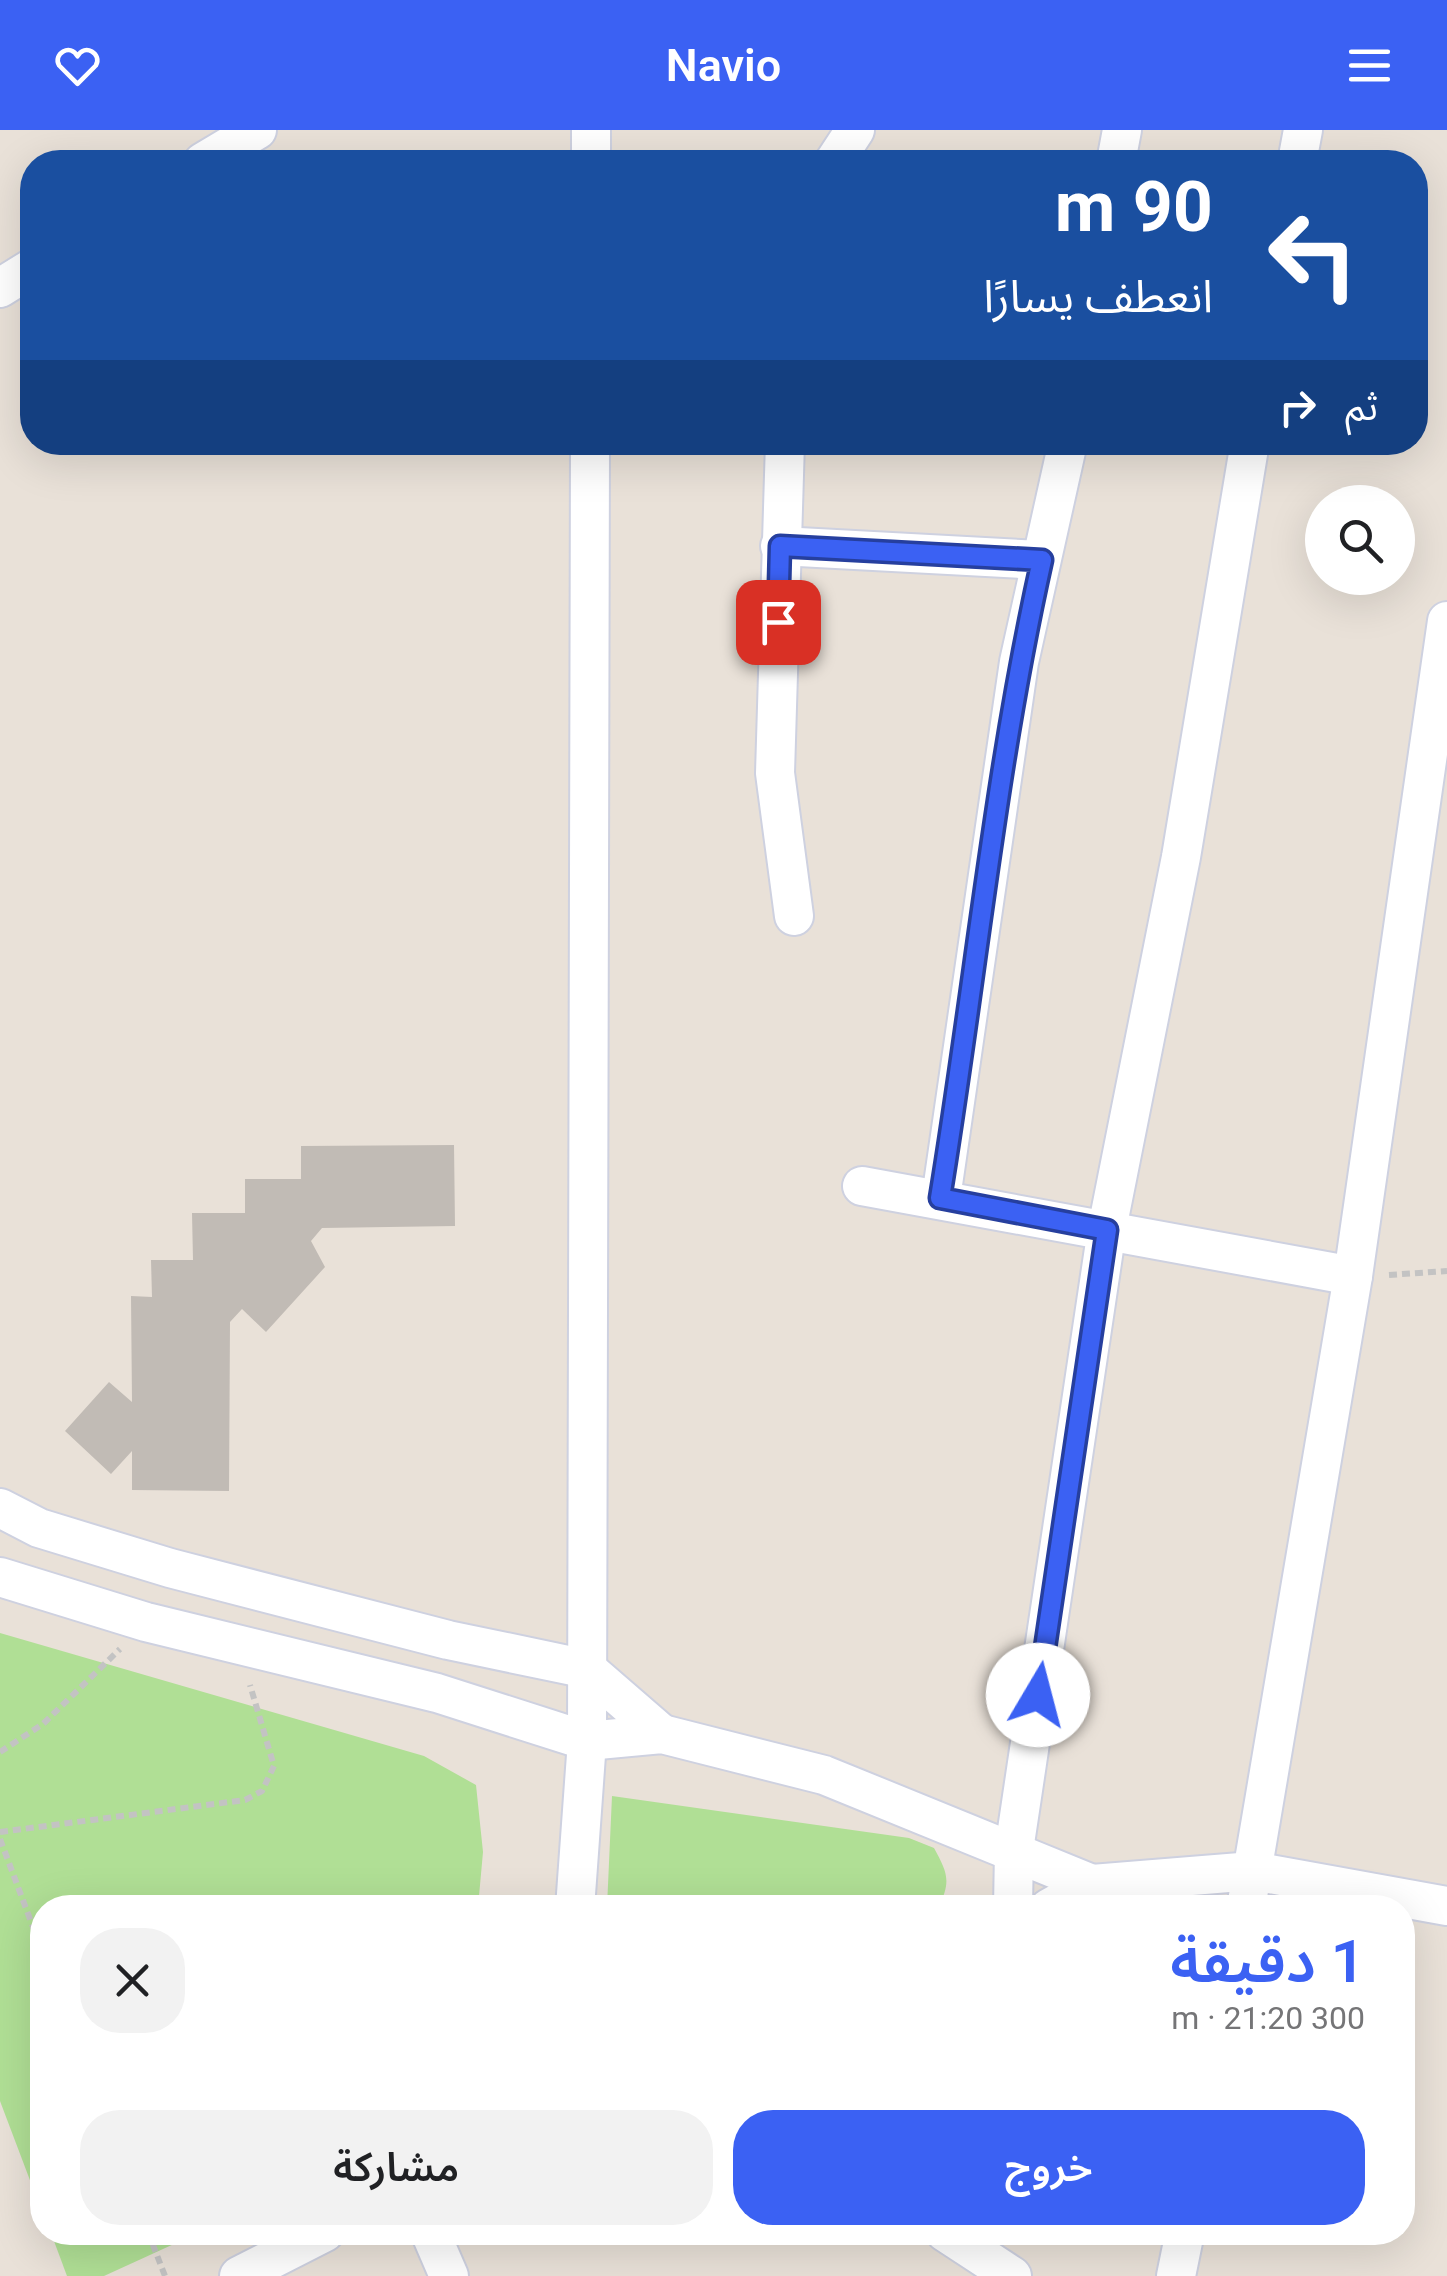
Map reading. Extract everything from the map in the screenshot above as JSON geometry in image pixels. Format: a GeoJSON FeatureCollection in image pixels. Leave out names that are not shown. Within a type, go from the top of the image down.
{"type":"FeatureCollection","features":[{"type":"Feature","properties":{"kind":"street"},"geometry":{"type":"LineString","coordinates":[[223,150],[258,130]]}},
{"type":"Feature","properties":{"kind":"street"},"geometry":{"type":"LineString","coordinates":[[576,1895],[586,1741],[590,455]]}},
{"type":"Feature","properties":{"kind":"street"},"geometry":{"type":"LineString","coordinates":[[784,455],[774,773],[794,916]]}},
{"type":"Feature","properties":{"kind":"street"},"geometry":{"type":"LineString","coordinates":[[940,1198],[970,1015],[984,886],[1013,699],[1065,455]]}},
{"type":"Feature","properties":{"kind":"street"},"geometry":{"type":"LineString","coordinates":[[1013,1895],[1014,1850],[1107,1230],[1178,876],[1248,455]]}},
{"type":"Feature","properties":{"kind":"street"},"geometry":{"type":"LineString","coordinates":[[780,546],[1042,560]]}},
{"type":"Feature","properties":{"kind":"street"},"geometry":{"type":"LineString","coordinates":[[1249,1895],[1353,1276],[1447,621]]}},
{"type":"Feature","properties":{"kind":"street"},"geometry":{"type":"LineString","coordinates":[[862,1186],[1353,1276]]}},
{"type":"Feature","properties":{"kind":"street"},"geometry":{"type":"LineString","coordinates":[[0,1508],[39,1528],[170,1568],[430,1636],[586,1668],[662,1734]]}},
{"type":"Feature","properties":{"kind":"street"},"geometry":{"type":"LineString","coordinates":[[0,1577],[146,1622],[437,1693],[586,1741],[662,1734],[824,1775],[1092,1884]]}},
{"type":"Feature","properties":{"kind":"street"},"geometry":{"type":"LineString","coordinates":[[1072,1895],[1092,1884],[1254,1870],[1388,1895]]}},
{"type":"Feature","properties":{"kind":"street"},"geometry":{"type":"LineString","coordinates":[[1415,1900],[1447,1906]]}},
{"type":"Feature","properties":{"kind":"street"},"geometry":{"type":"LineString","coordinates":[[239,2276],[300,2245]]}},
{"type":"Feature","properties":{"kind":"street"},"geometry":{"type":"LineString","coordinates":[[436,2245],[449,2276]]}},
{"type":"Feature","properties":{"kind":"street"},"geometry":{"type":"LineString","coordinates":[[965,2245],[1012,2276]]}},
{"type":"Feature","properties":{"kind":"street"},"geometry":{"type":"LineString","coordinates":[[1176,2276],[1182,2245]]}},
{"type":"Feature","properties":{"kind":"path"},"geometry":{"type":"LineString","coordinates":[[1353,1276],[1447,1271]]}},
{"type":"Feature","properties":{"kind":"path"},"geometry":{"type":"LineString","coordinates":[[0,1752],[44,1724],[146,1622]]}},
{"type":"Feature","properties":{"kind":"path"},"geometry":{"type":"LineString","coordinates":[[30,1919],[0,1835],[244,1800],[262,1791],[274,1766],[238,1646]]}},
{"type":"Feature","properties":{"kind":"path"},"geometry":{"type":"LineString","coordinates":[[153,2245],[165,2276]]}},
{"type":"Feature","properties":{"kind":"green space"},"geometry":{"type":"Polygon","coordinates":[[[0,1633],[424,1756],[476,1785],[483,1852],[479,1895],[30,1895],[30,2180],[0,2101],[0,1633]]]}},
{"type":"Feature","properties":{"kind":"green space"},"geometry":{"type":"Polygon","coordinates":[[[612,1796],[909,1838],[934,1848],[945,1870],[946,1883],[943,1895],[608,1895],[612,1796]]]}},
{"type":"Feature","properties":{"kind":"green space"},"geometry":{"type":"Polygon","coordinates":[[[55,2245],[172,2245],[104,2276],[67,2276],[55,2245]]]}},
{"type":"Feature","properties":{"kind":"building"},"geometry":{"type":"Polygon","coordinates":[[[454,1145],[455,1226],[322,1228],[311,1241],[325,1267],[266,1332],[242,1309],[230,1322],[229,1491],[132,1490],[132,1451],[111,1474],[65,1431],[109,1382],[132,1402],[131,1296],[152,1297],[151,1260],[193,1260],[192,1213],[245,1213],[245,1179],[301,1179],[301,1146],[454,1145]]]}},
{"type":"Feature","properties":{"kind":"route"},"geometry":{"type":"LineString","coordinates":[[778,622],[780,546],[1042,560],[1013,699],[984,886],[970,1015],[940,1198],[1107,1230],[1038,1695]]}}]}
